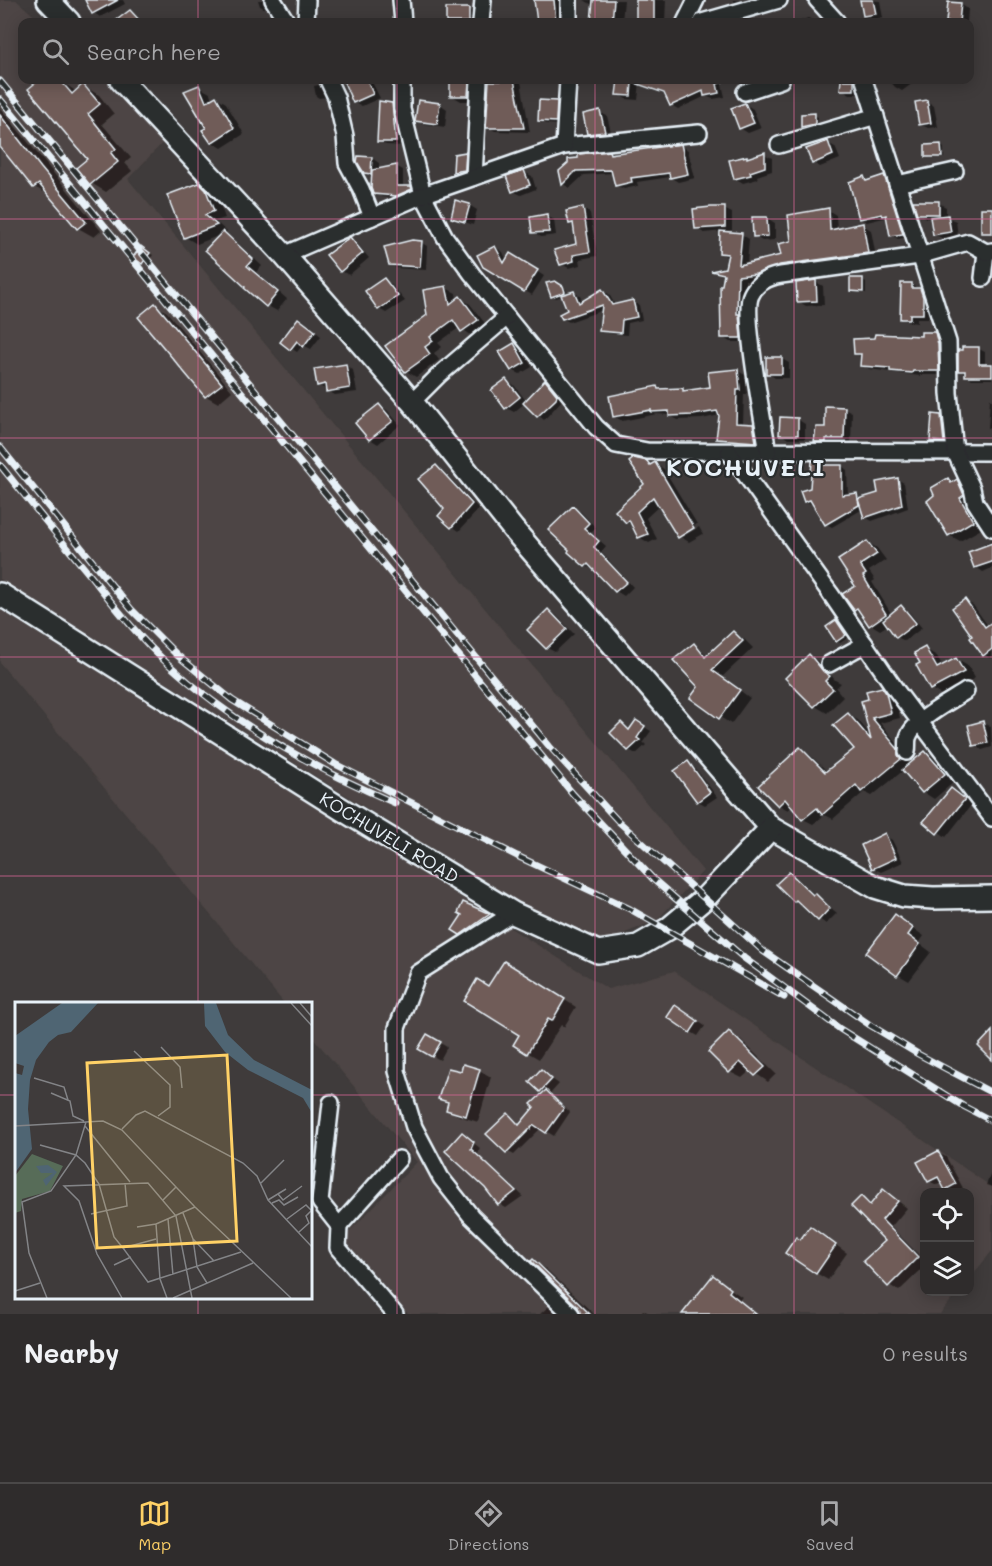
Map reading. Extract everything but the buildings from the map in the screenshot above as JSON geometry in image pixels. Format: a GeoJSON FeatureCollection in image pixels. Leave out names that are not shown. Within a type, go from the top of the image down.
{"type":"FeatureCollection","features":[{"type":"Feature","properties":{"kind":"main road"},"geometry":{"type":"LineString","coordinates":[[48,0],[65,18]]}},
{"type":"Feature","properties":{"kind":"main road"},"geometry":{"type":"LineString","coordinates":[[125,84],[284,255],[412,402],[513,529],[771,828],[875,887],[904,896],[992,897]]}},
{"type":"Feature","properties":{"kind":"main road","name":"KOCHUVELI ROAD"},"geometry":{"type":"LineString","coordinates":[[0,594],[283,773],[513,913],[598,952],[638,946],[668,929],[704,899],[771,828]]}},
{"type":"Feature","properties":{"kind":"street"},"geometry":{"type":"LineString","coordinates":[[273,0],[284,18]]}},
{"type":"Feature","properties":{"kind":"street"},"geometry":{"type":"LineString","coordinates":[[306,18],[308,0]]}},
{"type":"Feature","properties":{"kind":"street"},"geometry":{"type":"LineString","coordinates":[[401,0],[403,18]]}},
{"type":"Feature","properties":{"kind":"street"},"geometry":{"type":"LineString","coordinates":[[482,18],[483,0]]}},
{"type":"Feature","properties":{"kind":"street"},"geometry":{"type":"LineString","coordinates":[[569,0],[569,18]]}},
{"type":"Feature","properties":{"kind":"street"},"geometry":{"type":"LineString","coordinates":[[688,18],[696,0]]}},
{"type":"Feature","properties":{"kind":"street"},"geometry":{"type":"LineString","coordinates":[[716,18],[779,0]]}},
{"type":"Feature","properties":{"kind":"street"},"geometry":{"type":"LineString","coordinates":[[817,0],[833,18]]}},
{"type":"Feature","properties":{"kind":"street"},"geometry":{"type":"LineString","coordinates":[[330,84],[336,97],[345,136],[347,163],[372,217]]}},
{"type":"Feature","properties":{"kind":"street"},"geometry":{"type":"LineString","coordinates":[[402,84],[402,110],[423,195],[445,237],[596,427],[616,445],[632,450],[647,451],[992,452]]}},
{"type":"Feature","properties":{"kind":"street"},"geometry":{"type":"LineString","coordinates":[[474,177],[479,84]]}},
{"type":"Feature","properties":{"kind":"street"},"geometry":{"type":"LineString","coordinates":[[564,146],[568,84]]}},
{"type":"Feature","properties":{"kind":"street"},"geometry":{"type":"LineString","coordinates":[[745,92],[769,84]]}},
{"type":"Feature","properties":{"kind":"street"},"geometry":{"type":"LineString","coordinates":[[865,84],[948,342],[949,393],[955,452],[972,488],[975,502],[992,528]]}},
{"type":"Feature","properties":{"kind":"street"},"geometry":{"type":"LineString","coordinates":[[778,145],[876,116]]}},
{"type":"Feature","properties":{"kind":"street"},"geometry":{"type":"LineString","coordinates":[[284,255],[423,195],[564,146],[699,133]]}},
{"type":"Feature","properties":{"kind":"street"},"geometry":{"type":"LineString","coordinates":[[897,184],[955,171]]}},
{"type":"Feature","properties":{"kind":"street"},"geometry":{"type":"LineString","coordinates":[[768,452],[749,312],[750,296],[759,284],[767,278],[781,275],[919,256],[968,242],[989,251],[983,278]]}},
{"type":"Feature","properties":{"kind":"street"},"geometry":{"type":"LineString","coordinates":[[412,402],[439,375],[507,317]]}},
{"type":"Feature","properties":{"kind":"street"},"geometry":{"type":"LineString","coordinates":[[729,452],[920,722],[992,818]]}},
{"type":"Feature","properties":{"kind":"street"},"geometry":{"type":"LineString","coordinates":[[829,664],[865,644]]}},
{"type":"Feature","properties":{"kind":"street"},"geometry":{"type":"LineString","coordinates":[[907,752],[908,736],[920,722],[966,692]]}},
{"type":"Feature","properties":{"kind":"street"},"geometry":{"type":"LineString","coordinates":[[513,913],[418,973],[397,1028],[397,1071],[414,1127],[441,1178],[471,1216],[571,1314]]}},
{"type":"Feature","properties":{"kind":"street"},"geometry":{"type":"LineString","coordinates":[[331,1104],[320,1202],[339,1226]]}},
{"type":"Feature","properties":{"kind":"street"},"geometry":{"type":"LineString","coordinates":[[395,1314],[338,1248],[339,1226],[399,1159]]}},
{"type":"Feature","properties":{"kind":"shaded area"},"geometry":{"type":"Polygon","coordinates":[[[0,0],[16,0],[36,18],[18,18],[18,84],[110,84],[169,136],[128,179],[703,871],[657,920],[601,943],[525,907],[0,579],[0,0]]]}},
{"type":"Feature","properties":{"kind":"shaded area"},"geometry":{"type":"Polygon","coordinates":[[[0,610],[608,989],[674,971],[992,1187],[992,1251],[974,1273],[974,1188],[920,1188],[920,1296],[955,1296],[940,1314],[408,1314],[343,1238],[417,1162],[312,1036],[312,1002],[283,1002],[0,663],[0,610]]]}},
{"type":"Feature","properties":{"kind":"railway"},"geometry":{"type":"LineString","coordinates":[[0,81],[550,747],[618,821],[763,951],[870,1025],[918,1054],[992,1093]]}},
{"type":"Feature","properties":{"kind":"railway"},"geometry":{"type":"LineString","coordinates":[[0,99],[573,794],[654,880],[744,958],[840,1029],[963,1106],[992,1121]]}},
{"type":"Feature","properties":{"kind":"railway"},"geometry":{"type":"LineString","coordinates":[[0,447],[131,609],[177,655],[232,700],[335,764],[517,856],[630,909],[784,997]]}},
{"type":"Feature","properties":{"kind":"railway"},"geometry":{"type":"LineString","coordinates":[[0,465],[136,632],[192,685],[275,743],[334,775],[395,803]]}},
{"type":"Feature","properties":{"kind":"district","name":"KOCHUVELI"},"geometry":{"type":"Point","coordinates":[746,468]}}]}
